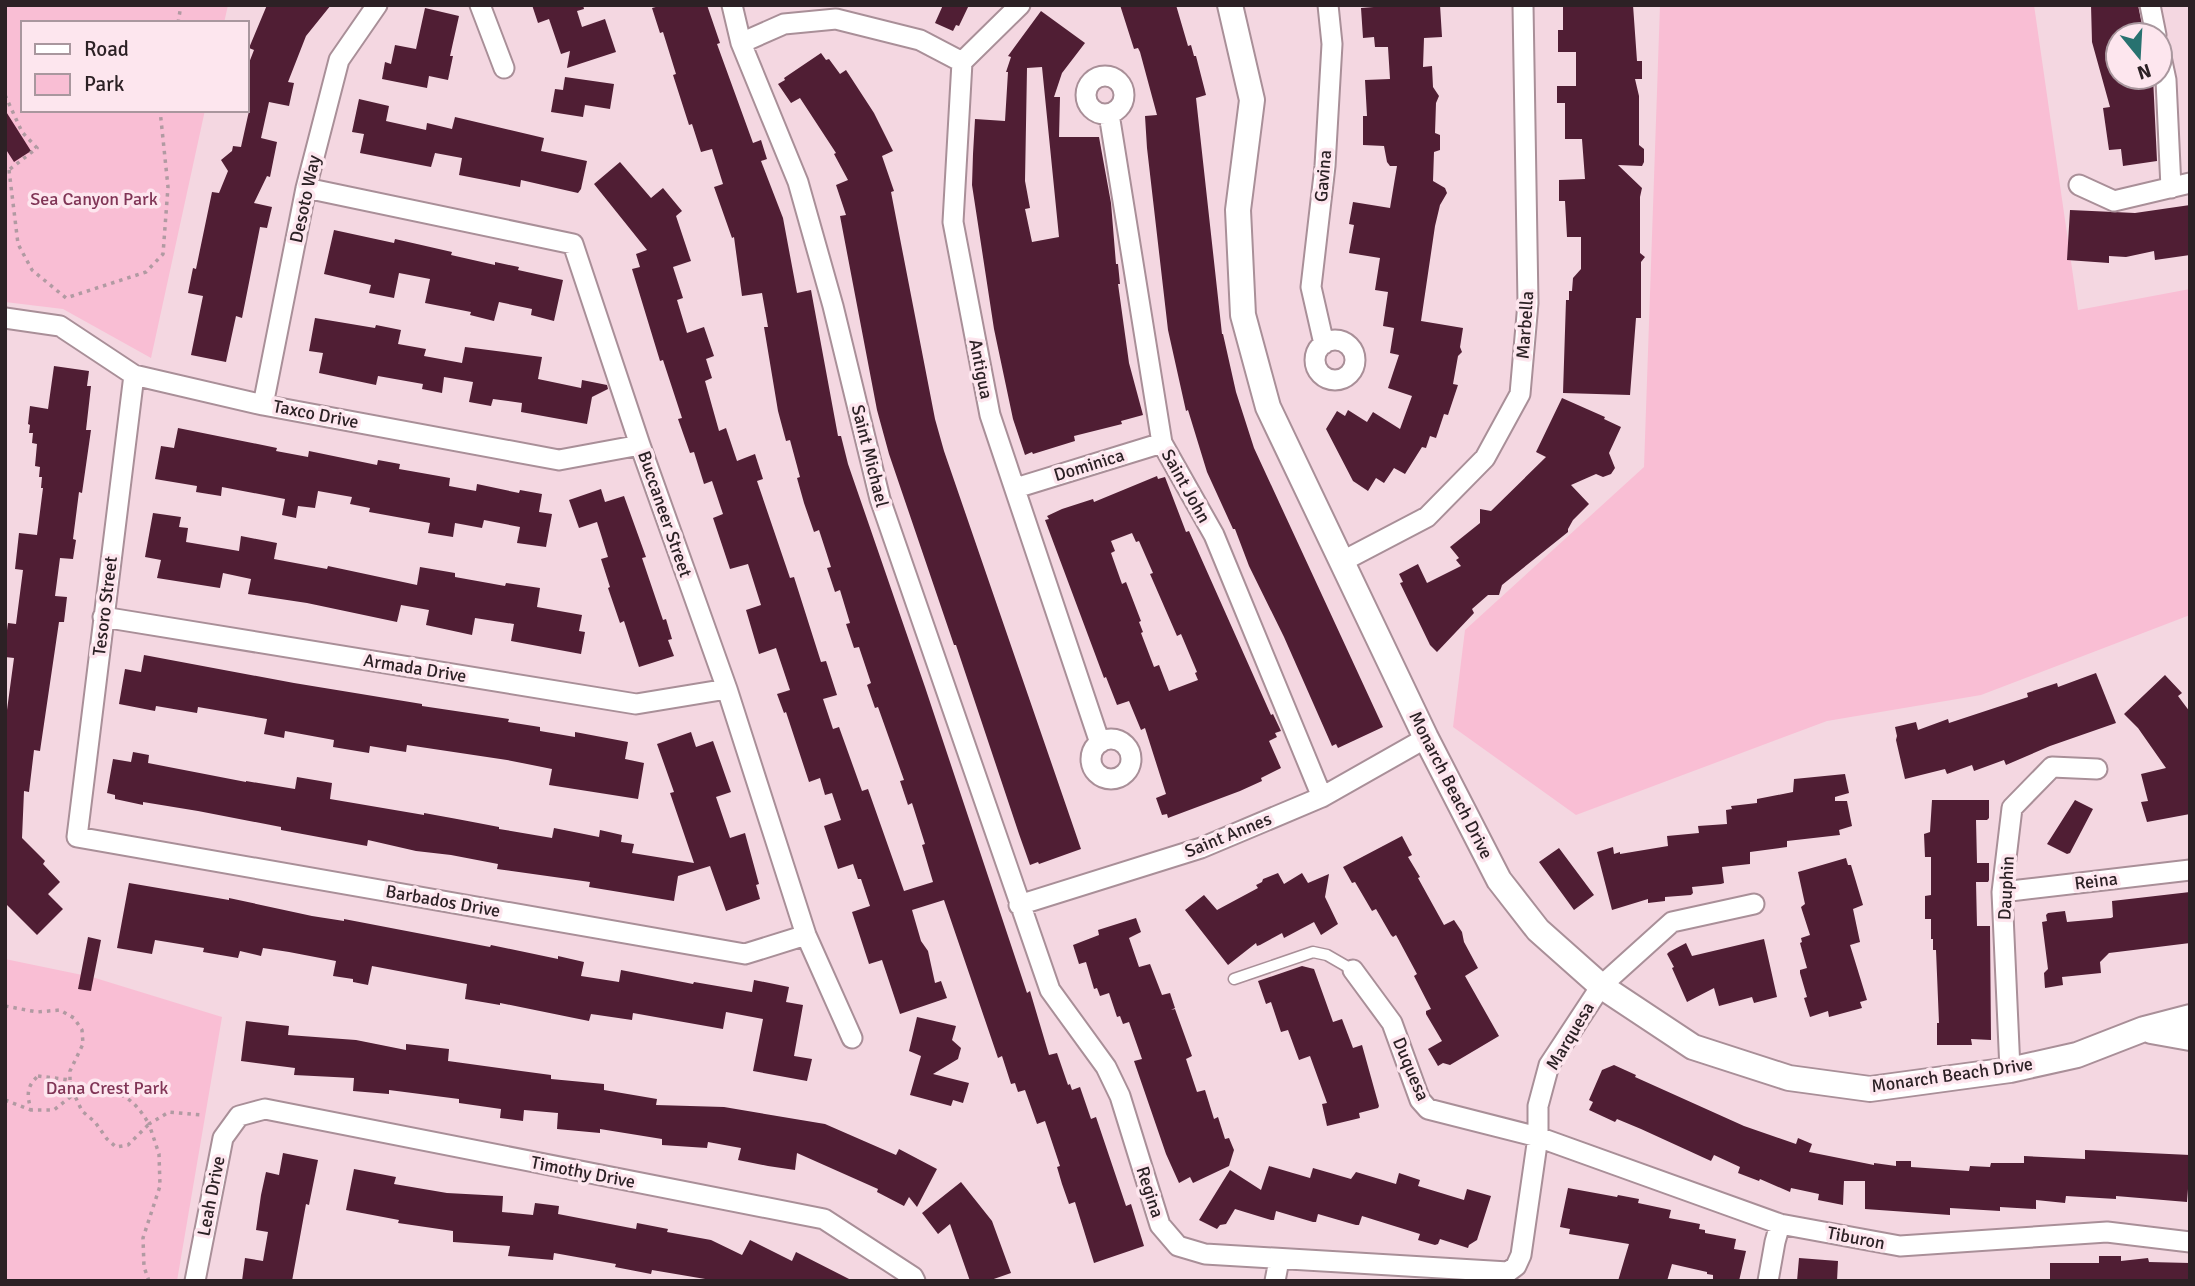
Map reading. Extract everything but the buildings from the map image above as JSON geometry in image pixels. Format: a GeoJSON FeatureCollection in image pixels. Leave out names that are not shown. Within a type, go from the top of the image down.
{"type":"FeatureCollection","features":[{"type":"Feature","properties":{"kind":"street","name":"Desoto Way"},"geometry":{"type":"LineString","coordinates":[[263,405],[306,188],[339,60],[377,5]]}},
{"type":"Feature","properties":{"kind":"street"},"geometry":{"type":"LineString","coordinates":[[480,5],[504,68]]}},
{"type":"Feature","properties":{"kind":"street","name":"Saint Michael"},"geometry":{"type":"LineString","coordinates":[[732,5],[741,43],[798,182],[833,306],[880,499],[1019,905]]}},
{"type":"Feature","properties":{"kind":"street"},"geometry":{"type":"LineString","coordinates":[[741,43],[784,24],[836,19],[920,40],[962,62],[1020,5]]}},
{"type":"Feature","properties":{"kind":"street","name":"Monarch Beach Drive"},"geometry":{"type":"LineString","coordinates":[[1230,5],[1252,100],[1238,210],[1243,315],[1268,407],[1426,738],[1499,880],[1538,930],[1601,986],[1693,1046],[1789,1078],[1870,1089],[2010,1070],[2077,1055],[2144,1030],[2190,1017]]}},
{"type":"Feature","properties":{"kind":"street","name":"Gavina"},"geometry":{"type":"LineString","coordinates":[[1324,344],[1311,287],[1325,166],[1332,44],[1328,5]]}},
{"type":"Feature","properties":{"kind":"street","name":"Marbella"},"geometry":{"type":"LineString","coordinates":[[1343,561],[1427,517],[1485,458],[1520,394],[1528,303],[1523,5]]}},
{"type":"Feature","properties":{"kind":"street","name":"Antigua"},"geometry":{"type":"LineString","coordinates":[[962,62],[953,222],[990,415],[1100,743]]}},
{"type":"Feature","properties":{"kind":"street"},"geometry":{"type":"LineString","coordinates":[[2079,185],[2115,201],[2180,185],[2167,91]]}},
{"type":"Feature","properties":{"kind":"street","name":"Saint John"},"geometry":{"type":"LineString","coordinates":[[1109,114],[1162,443],[1214,535],[1322,797]]}},
{"type":"Feature","properties":{"kind":"street","name":"Buccaneer Street"},"geometry":{"type":"LineString","coordinates":[[306,188],[573,244],[640,445],[727,689],[806,934],[852,1038]]}},
{"type":"Feature","properties":{"kind":"street","name":"Taxco Drive"},"geometry":{"type":"LineString","coordinates":[[5,318],[60,327],[134,374],[263,405],[559,460],[640,445]]}},
{"type":"Feature","properties":{"kind":"street","name":"Tesoro Street"},"geometry":{"type":"LineString","coordinates":[[76,837],[134,374]]}},
{"type":"Feature","properties":{"kind":"street","name":"Dominica"},"geometry":{"type":"LineString","coordinates":[[1016,488],[1162,443]]}},
{"type":"Feature","properties":{"kind":"street","name":"Armada Drive"},"geometry":{"type":"LineString","coordinates":[[103,617],[636,704],[727,689]]}},
{"type":"Feature","properties":{"kind":"street","name":"Saint Annes"},"geometry":{"type":"LineString","coordinates":[[1019,905],[1201,848],[1322,797],[1426,738]]}},
{"type":"Feature","properties":{"kind":"street","name":"Dauphin"},"geometry":{"type":"LineString","coordinates":[[2010,1070],[2002,892],[2012,808],[2052,767],[2098,769]]}},
{"type":"Feature","properties":{"kind":"street","name":"Barbados Drive"},"geometry":{"type":"LineString","coordinates":[[76,837],[745,954],[806,934]]}},
{"type":"Feature","properties":{"kind":"street","name":"Reina"},"geometry":{"type":"LineString","coordinates":[[2002,892],[2190,870]]}},
{"type":"Feature","properties":{"kind":"street","name":"Marquesa"},"geometry":{"type":"LineString","coordinates":[[1516,1266],[1521,1255],[1538,1137],[1538,1106],[1549,1065],[1601,986],[1672,922],[1754,904]]}},
{"type":"Feature","properties":{"kind":"street","name":"Regina"},"geometry":{"type":"LineString","coordinates":[[1019,905],[1050,990],[1106,1067],[1120,1096],[1160,1225],[1178,1246],[1205,1254],[1279,1259],[1508,1272],[1516,1266]]}},
{"type":"Feature","properties":{"kind":"street","name":"Duquesa"},"geometry":{"type":"LineString","coordinates":[[1353,970],[1392,1023],[1419,1100],[1428,1109],[1538,1137]]}},
{"type":"Feature","properties":{"kind":"street"},"geometry":{"type":"LineString","coordinates":[[2144,1030],[2190,1038]]}},
{"type":"Feature","properties":{"kind":"street","name":"Timothy Drive"},"geometry":{"type":"LineString","coordinates":[[239,1116],[265,1109],[824,1219],[914,1279]]}},
{"type":"Feature","properties":{"kind":"street","name":"Leah Drive"},"geometry":{"type":"LineString","coordinates":[[194,1281],[223,1138],[239,1116]]}},
{"type":"Feature","properties":{"kind":"street","name":"Tiburon"},"geometry":{"type":"LineString","coordinates":[[1538,1137],[1780,1224],[1900,1246],[2107,1232],[2190,1242]]}},
{"type":"Feature","properties":{"kind":"street"},"geometry":{"type":"LineString","coordinates":[[1768,1281],[1774,1242],[1780,1224]]}},
{"type":"Feature","properties":{"kind":"street"},"geometry":{"type":"LineString","coordinates":[[1275,1281],[1279,1259]]}},
{"type":"Feature","properties":{"kind":"lane"},"geometry":{"type":"LineString","coordinates":[[1234,979],[1313,952],[1327,955],[1353,970]]}},
{"type":"Feature","properties":{"kind":"path"},"geometry":{"type":"LineString","coordinates":[[5,95],[22,132],[37,149],[7,172],[18,244],[32,270],[66,298],[146,272],[163,254],[168,187],[160,112]]}},
{"type":"Feature","properties":{"kind":"path"},"geometry":{"type":"LineString","coordinates":[[5,1006],[37,1012],[60,1010],[75,1017],[82,1030],[83,1044],[70,1071],[70,1080],[82,1111],[116,1147],[128,1145],[149,1124],[169,1112],[201,1115]]}},
{"type":"Feature","properties":{"kind":"path"},"geometry":{"type":"LineString","coordinates":[[31,1110],[27,1096],[30,1083],[38,1076],[70,1080]]}},
{"type":"Feature","properties":{"kind":"path"},"geometry":{"type":"LineString","coordinates":[[5,1100],[31,1110],[54,1110],[85,1087],[97,1086],[122,1093],[139,1106],[149,1124],[159,1154],[160,1186],[143,1238],[144,1267],[149,1281]]}},
{"type":"Feature","properties":{"kind":"green space","name":"Sea Canyon Park"},"geometry":{"type":"Polygon","coordinates":[[[5,5],[228,5],[224,21],[21,21],[21,112],[205,112],[151,358],[63,309],[5,302],[5,5]]]}},
{"type":"Feature","properties":{"kind":"green space"},"geometry":{"type":"Polygon","coordinates":[[[1660,5],[2034,5],[2078,310],[2190,289],[2190,615],[1981,695],[1827,721],[1576,815],[1453,727],[1465,630],[1644,467],[1660,5]]]}},
{"type":"Feature","properties":{"kind":"green space","name":"Dana Crest Park"},"geometry":{"type":"Polygon","coordinates":[[[5,959],[92,977],[222,1017],[177,1281],[5,1281],[5,959]]]}}]}
